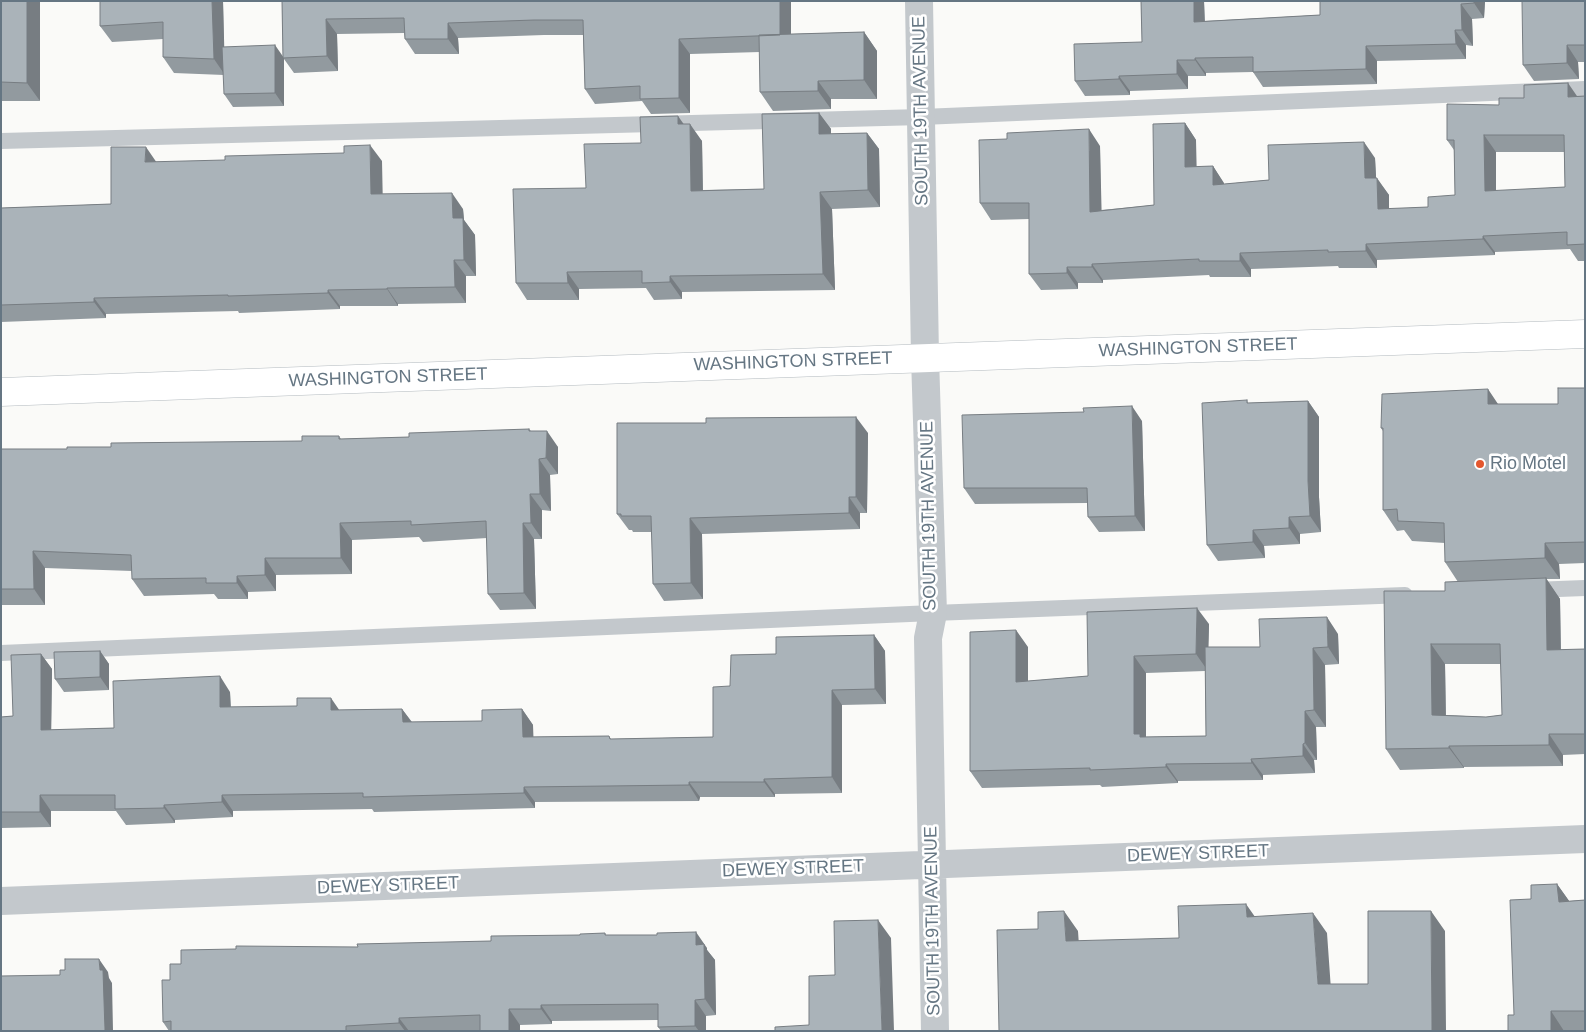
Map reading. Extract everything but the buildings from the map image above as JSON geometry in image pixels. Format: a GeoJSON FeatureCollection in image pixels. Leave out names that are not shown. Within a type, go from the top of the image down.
{"type":"FeatureCollection","features":[{"type":"Feature","properties":{"kind":"street","name":"SOUTH 19TH AVENUE"},"geometry":{"type":"LineString","coordinates":[[919,1],[933,613],[928,638],[935,1031]]}},
{"type":"Feature","properties":{"kind":"street","name":"WASHINGTON STREET"},"geometry":{"type":"LineString","coordinates":[[1,392],[1585,334]]}},
{"type":"Feature","properties":{"kind":"street","name":"DEWEY STREET"},"geometry":{"type":"LineString","coordinates":[[1,901],[1585,839]]}},
{"type":"Feature","properties":{"kind":"lane"},"geometry":{"type":"LineString","coordinates":[[1,142],[922,117],[1585,89]]}},
{"type":"Feature","properties":{"kind":"lane"},"geometry":{"type":"LineString","coordinates":[[1516,590],[1585,588]]}},
{"type":"Feature","properties":{"kind":"lane"},"geometry":{"type":"LineString","coordinates":[[1,653],[1417,594]]}},
{"type":"Feature","properties":{"kind":"place","name":"Rio Motel"},"geometry":{"type":"Point","coordinates":[1480,464]}}]}
